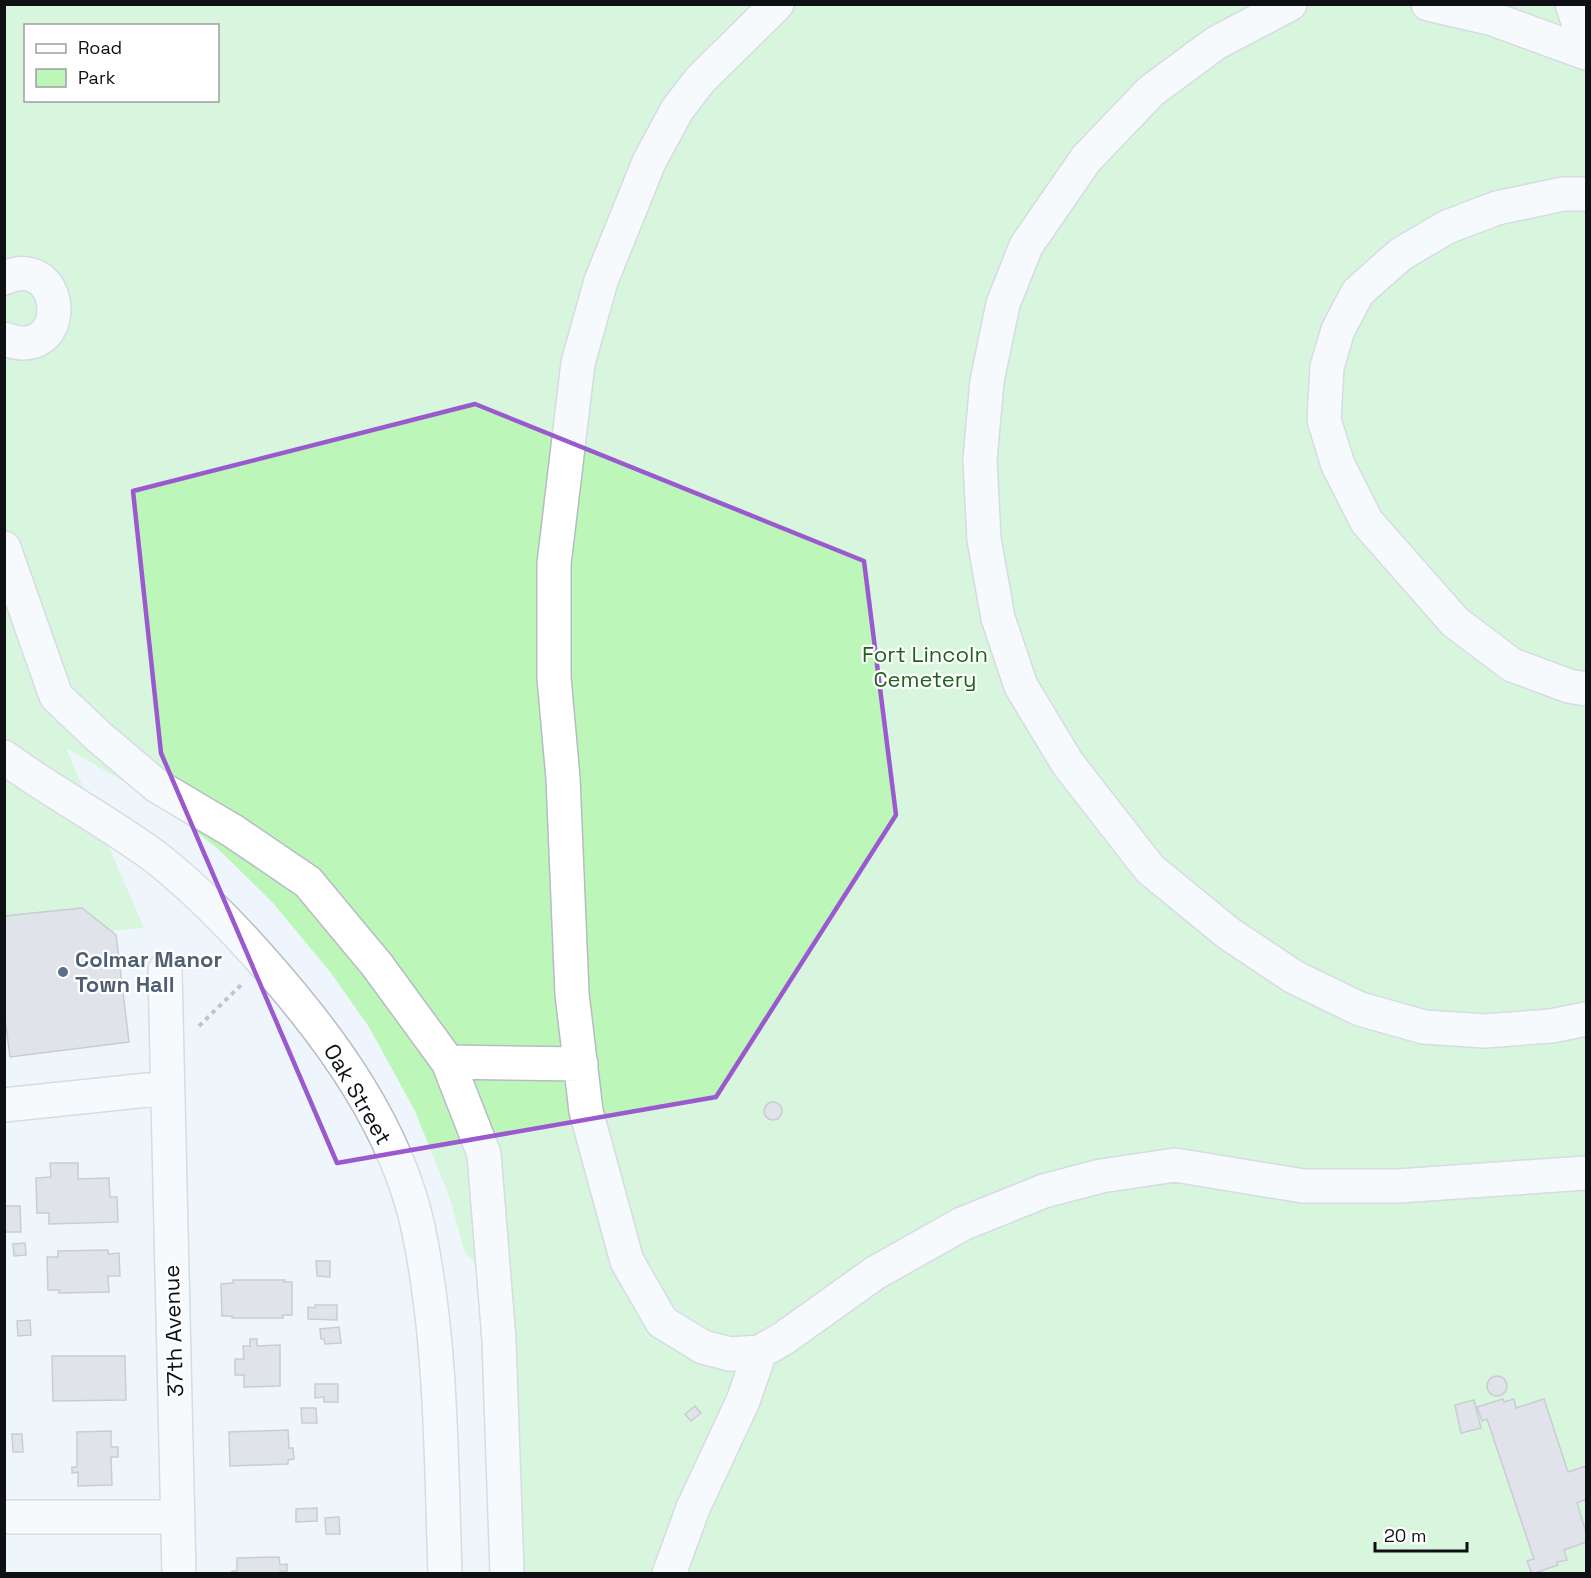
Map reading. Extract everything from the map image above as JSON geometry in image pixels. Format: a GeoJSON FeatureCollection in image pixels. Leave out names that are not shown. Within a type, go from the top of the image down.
{"type":"FeatureCollection","features":[{"type":"Feature","properties":{"kind":"street"},"geometry":{"type":"LineString","coordinates":[[777,4],[700,80],[677,110],[649,162],[602,280],[578,363],[554,564],[554,655],[563,778],[572,994],[586,1111],[627,1261],[662,1322],[703,1347],[730,1354],[760,1352],[784,1338],[875,1273],[962,1224],[1044,1191],[1101,1176],[1175,1165],[1303,1186],[1398,1186],[1587,1173]]}},
{"type":"Feature","properties":{"kind":"street"},"geometry":{"type":"LineString","coordinates":[[1290,4],[1216,43],[1151,91],[1086,159],[1026,246],[1003,304],[987,381],[980,460],[984,538],[998,618],[1022,686],[1068,764],[1150,869],[1237,939],[1294,977],[1360,1009],[1424,1027],[1485,1031],[1551,1026],[1587,1019]]}},
{"type":"Feature","properties":{"kind":"street"},"geometry":{"type":"LineString","coordinates":[[1428,4],[1493,19],[1587,53]]}},
{"type":"Feature","properties":{"kind":"street"},"geometry":{"type":"LineString","coordinates":[[1572,4],[1587,45]]}},
{"type":"Feature","properties":{"kind":"street"},"geometry":{"type":"LineString","coordinates":[[1587,194],[1563,194],[1497,208],[1447,227],[1401,254],[1358,292],[1338,330],[1327,367],[1324,420],[1338,465],[1367,522],[1455,622],[1512,665],[1569,686],[1587,689]]}},
{"type":"Feature","properties":{"kind":"street"},"geometry":{"type":"LineString","coordinates":[[4,278],[24,274],[45,284],[55,303],[55,314],[52,325],[36,340],[14,343],[4,339]]}},
{"type":"Feature","properties":{"kind":"street"},"geometry":{"type":"LineString","coordinates":[[4,548],[56,696],[98,736],[157,786],[233,831],[308,882],[377,965],[448,1062],[484,1154],[499,1340],[507,1574]]}},
{"type":"Feature","properties":{"kind":"street","name":"Oak Street"},"geometry":{"type":"LineString","coordinates":[[4,757],[118,830],[159,860],[201,896],[244,940],[295,998],[340,1057],[374,1113],[400,1170],[417,1224],[430,1294],[437,1364],[445,1574]]}},
{"type":"Feature","properties":{"kind":"street","name":"37th Avenue"},"geometry":{"type":"LineString","coordinates":[[165,969],[179,1574]]}},
{"type":"Feature","properties":{"kind":"street"},"geometry":{"type":"LineString","coordinates":[[448,1062],[580,1064]]}},
{"type":"Feature","properties":{"kind":"street"},"geometry":{"type":"LineString","coordinates":[[4,1105],[167,1088]]}},
{"type":"Feature","properties":{"kind":"street"},"geometry":{"type":"LineString","coordinates":[[669,1574],[693,1508],[743,1401],[760,1352]]}},
{"type":"Feature","properties":{"kind":"street"},"geometry":{"type":"LineString","coordinates":[[4,1517],[178,1517]]}},
{"type":"Feature","properties":{"kind":"highlighted area"},"geometry":{"type":"Polygon","coordinates":[[[475,404],[864,561],[896,815],[716,1097],[337,1163],[161,753],[133,491],[475,404]]]}},
{"type":"Feature","properties":{"kind":"green space","name":"Fort Lincoln Cemetery"},"geometry":{"type":"Polygon","coordinates":[[[5,5],[1586,5],[1586,1573],[491,1573],[478,1266],[465,1253],[449,1196],[415,1111],[369,1027],[331,973],[273,903],[217,848],[154,799],[66,748],[144,928],[5,940],[5,5]]]}},
{"type":"Feature","properties":{"kind":"building","name":"Colmar Manor Town Hall"},"geometry":{"type":"Polygon","coordinates":[[[82,908],[116,935],[129,1042],[10,1057],[4,1010],[4,916],[82,908]]]}},
{"type":"Feature","properties":{"kind":"building"},"geometry":{"type":"Polygon","coordinates":[[[773,1102],[779,1105],[782,1111],[779,1117],[773,1120],[767,1117],[764,1111],[767,1105],[773,1102]]]}},
{"type":"Feature","properties":{"kind":"building"},"geometry":{"type":"Polygon","coordinates":[[[50,1163],[78,1163],[78,1179],[109,1178],[110,1197],[117,1197],[118,1222],[49,1224],[49,1213],[37,1213],[36,1178],[51,1177],[50,1163]]]}},
{"type":"Feature","properties":{"kind":"building"},"geometry":{"type":"Polygon","coordinates":[[[4,1206],[20,1206],[21,1232],[5,1232],[4,1206]]]}},
{"type":"Feature","properties":{"kind":"building"},"geometry":{"type":"Polygon","coordinates":[[[25,1243],[26,1255],[14,1256],[13,1244],[25,1243]]]}},
{"type":"Feature","properties":{"kind":"building"},"geometry":{"type":"Polygon","coordinates":[[[108,1250],[108,1254],[119,1253],[120,1276],[108,1276],[109,1292],[59,1293],[59,1290],[48,1290],[47,1257],[58,1257],[58,1251],[108,1250]]]}},
{"type":"Feature","properties":{"kind":"building"},"geometry":{"type":"Polygon","coordinates":[[[316,1261],[330,1261],[330,1277],[317,1276],[316,1261]]]}},
{"type":"Feature","properties":{"kind":"building"},"geometry":{"type":"Polygon","coordinates":[[[233,1280],[292,1282],[292,1315],[283,1315],[283,1318],[222,1316],[221,1284],[233,1283],[233,1280]]]}},
{"type":"Feature","properties":{"kind":"building"},"geometry":{"type":"Polygon","coordinates":[[[315,1305],[337,1305],[337,1320],[308,1319],[308,1307],[315,1308],[315,1305]]]}},
{"type":"Feature","properties":{"kind":"building"},"geometry":{"type":"Polygon","coordinates":[[[30,1320],[31,1335],[18,1336],[17,1321],[30,1320]]]}},
{"type":"Feature","properties":{"kind":"building"},"geometry":{"type":"Polygon","coordinates":[[[339,1327],[341,1343],[325,1344],[324,1339],[321,1339],[320,1329],[339,1327]]]}},
{"type":"Feature","properties":{"kind":"building"},"geometry":{"type":"Polygon","coordinates":[[[250,1339],[257,1339],[257,1346],[280,1345],[280,1386],[244,1387],[244,1375],[235,1375],[235,1359],[244,1359],[243,1346],[250,1346],[250,1339]]]}},
{"type":"Feature","properties":{"kind":"building"},"geometry":{"type":"Polygon","coordinates":[[[52,1356],[125,1356],[126,1400],[53,1401],[52,1356]]]}},
{"type":"Feature","properties":{"kind":"building"},"geometry":{"type":"Polygon","coordinates":[[[1493,1376],[1501,1376],[1507,1382],[1507,1390],[1501,1396],[1493,1396],[1487,1390],[1487,1382],[1493,1376]]]}},
{"type":"Feature","properties":{"kind":"building"},"geometry":{"type":"Polygon","coordinates":[[[315,1384],[338,1384],[338,1402],[324,1402],[324,1397],[315,1398],[315,1384]]]}},
{"type":"Feature","properties":{"kind":"building"},"geometry":{"type":"Polygon","coordinates":[[[1503,1399],[1504,1402],[1514,1399],[1516,1408],[1544,1399],[1568,1472],[1586,1466],[1586,1499],[1577,1503],[1586,1532],[1586,1542],[1564,1550],[1567,1560],[1557,1562],[1558,1565],[1532,1574],[1527,1561],[1534,1559],[1487,1419],[1482,1421],[1477,1407],[1503,1399]]]}},
{"type":"Feature","properties":{"kind":"building"},"geometry":{"type":"Polygon","coordinates":[[[1474,1400],[1481,1428],[1461,1433],[1455,1405],[1474,1400]]]}},
{"type":"Feature","properties":{"kind":"building"},"geometry":{"type":"Polygon","coordinates":[[[695,1406],[701,1413],[691,1421],[685,1414],[695,1406]]]}},
{"type":"Feature","properties":{"kind":"building"},"geometry":{"type":"Polygon","coordinates":[[[301,1408],[316,1408],[317,1423],[302,1423],[301,1408]]]}},
{"type":"Feature","properties":{"kind":"building"},"geometry":{"type":"Polygon","coordinates":[[[288,1430],[289,1448],[293,1448],[294,1459],[288,1460],[288,1464],[230,1466],[229,1432],[288,1430]]]}},
{"type":"Feature","properties":{"kind":"building"},"geometry":{"type":"Polygon","coordinates":[[[111,1431],[111,1447],[118,1447],[118,1457],[111,1457],[112,1485],[78,1486],[78,1472],[72,1473],[72,1467],[77,1467],[77,1432],[111,1431]]]}},
{"type":"Feature","properties":{"kind":"building"},"geometry":{"type":"Polygon","coordinates":[[[12,1434],[22,1434],[23,1452],[13,1452],[12,1434]]]}},
{"type":"Feature","properties":{"kind":"building"},"geometry":{"type":"Polygon","coordinates":[[[317,1508],[317,1521],[296,1522],[296,1509],[317,1508]]]}},
{"type":"Feature","properties":{"kind":"building"},"geometry":{"type":"Polygon","coordinates":[[[339,1517],[340,1534],[326,1534],[325,1518],[339,1517]]]}},
{"type":"Feature","properties":{"kind":"building"},"geometry":{"type":"Polygon","coordinates":[[[279,1557],[280,1565],[287,1564],[287,1571],[280,1571],[280,1574],[232,1574],[232,1571],[237,1571],[237,1558],[279,1557]]]}},
{"type":"Feature","properties":{"kind":"place","name":"Colmar Manor Town Hall"},"geometry":{"type":"Point","coordinates":[63,972]}}]}
